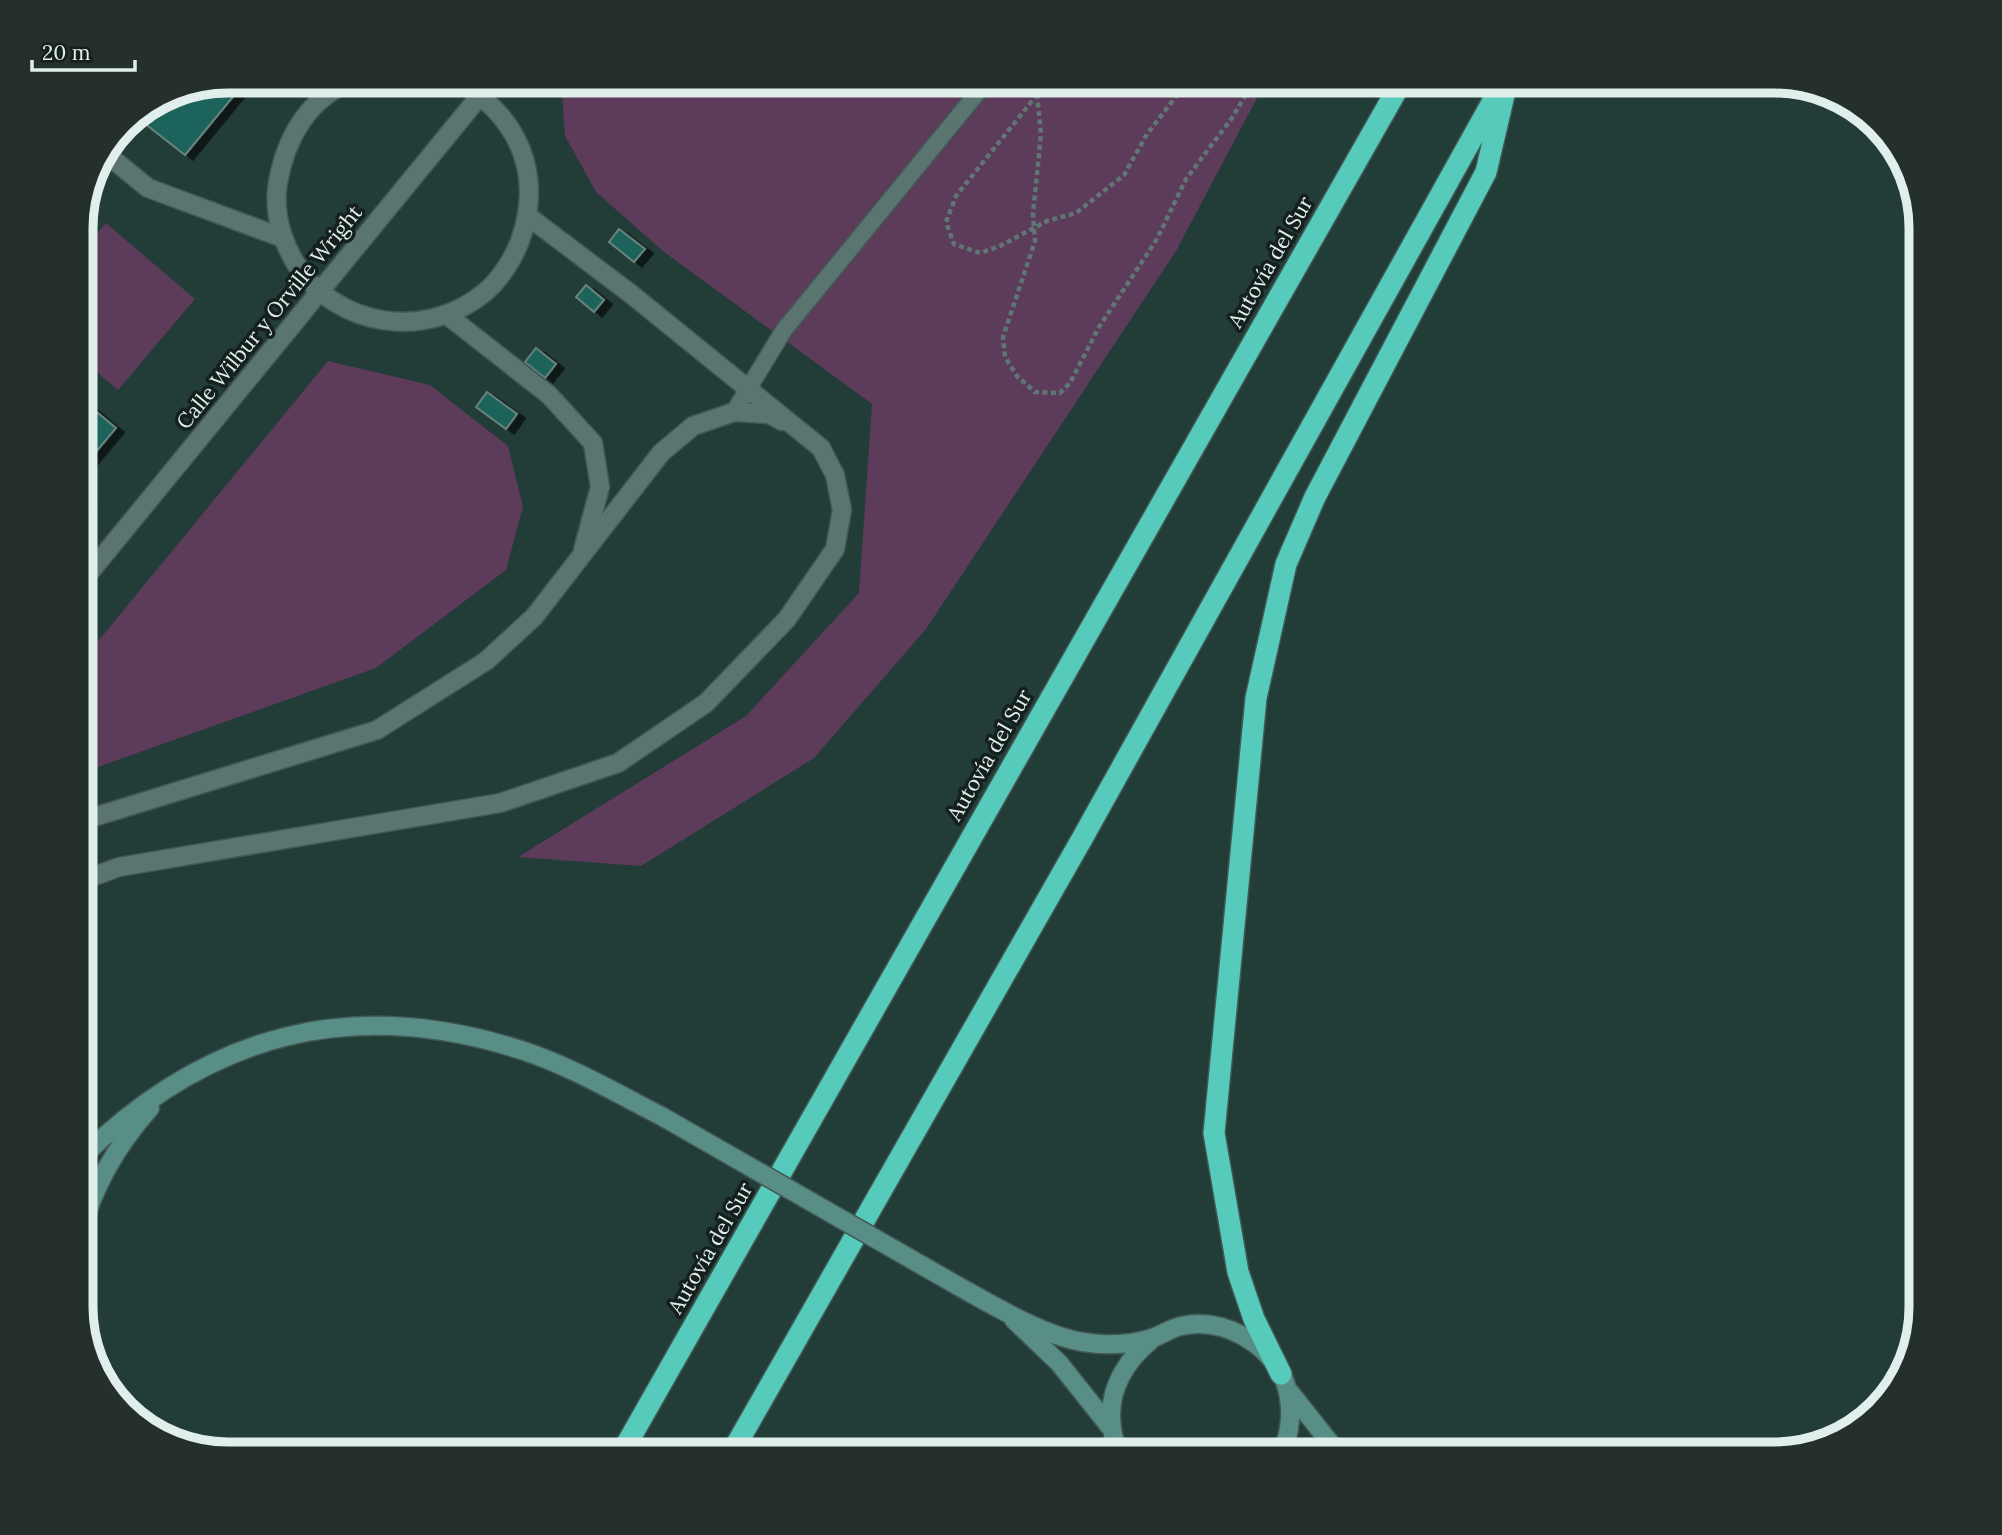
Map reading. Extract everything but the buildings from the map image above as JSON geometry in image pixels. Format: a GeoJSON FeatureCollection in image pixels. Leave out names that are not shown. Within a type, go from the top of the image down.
{"type":"FeatureCollection","features":[{"type":"Feature","properties":{"kind":"highway","name":"Autovía del Sur"},"geometry":{"type":"LineString","coordinates":[[629,1442],[1395,93]]}},
{"type":"Feature","properties":{"kind":"highway"},"geometry":{"type":"LineString","coordinates":[[738,1442],[1090,825],[1499,93]]}},
{"type":"Feature","properties":{"kind":"highway"},"geometry":{"type":"LineString","coordinates":[[1284,1381],[1254,1318],[1238,1272],[1214,1133],[1256,698],[1286,564],[1315,497],[1486,172],[1503,93]]}},
{"type":"Feature","properties":{"kind":"main road"},"geometry":{"type":"LineString","coordinates":[[93,1147],[124,1119],[168,1087],[241,1049],[307,1030],[390,1024],[471,1037],[525,1051],[663,1117],[1006,1313],[1078,1342],[1098,1345],[1132,1343],[1181,1326],[1211,1325],[1239,1333],[1264,1350],[1330,1442]]}},
{"type":"Feature","properties":{"kind":"main road"},"geometry":{"type":"LineString","coordinates":[[93,1196],[107,1167],[133,1127],[168,1087]]}},
{"type":"Feature","properties":{"kind":"main road"},"geometry":{"type":"LineString","coordinates":[[1006,1313],[1059,1363],[1110,1427],[1115,1442]]}},
{"type":"Feature","properties":{"kind":"main road"},"geometry":{"type":"LineString","coordinates":[[1110,1427],[1111,1401],[1119,1376],[1133,1354],[1154,1337]]}},
{"type":"Feature","properties":{"kind":"main road"},"geometry":{"type":"LineString","coordinates":[[1284,1381],[1290,1417],[1286,1442]]}},
{"type":"Feature","properties":{"kind":"street"},"geometry":{"type":"LineString","coordinates":[[330,93],[304,114],[283,153],[276,195],[283,238],[298,268],[319,292],[348,311],[380,321],[414,323],[447,315],[485,292],[513,258],[529,216],[530,182],[522,149],[490,93]]}},
{"type":"Feature","properties":{"kind":"street","name":"Calle Wilbur y Orville Wright"},"geometry":{"type":"LineString","coordinates":[[93,568],[482,93]]}},
{"type":"Feature","properties":{"kind":"street"},"geometry":{"type":"LineString","coordinates":[[112,158],[148,188],[283,238]]}},
{"type":"Feature","properties":{"kind":"street"},"geometry":{"type":"LineString","coordinates":[[93,877],[119,867],[500,803],[618,763],[706,703],[787,619],[835,549],[842,510],[835,475],[821,448],[749,388],[529,216]]}},
{"type":"Feature","properties":{"kind":"street"},"geometry":{"type":"LineString","coordinates":[[447,315],[550,395],[593,443],[600,487],[580,561]]}},
{"type":"Feature","properties":{"kind":"street"},"geometry":{"type":"LineString","coordinates":[[93,817],[377,730],[486,662],[534,617],[661,453],[693,426],[734,412],[769,414],[801,430]]}},
{"type":"Feature","properties":{"kind":"lane"},"geometry":{"type":"LineString","coordinates":[[734,412],[784,330],[976,93]]}},
{"type":"Feature","properties":{"kind":"path"},"geometry":{"type":"LineString","coordinates":[[1037,94],[956,196],[946,222],[954,243],[980,253],[1034,228],[1076,213],[1124,175],[1147,134],[1178,93]]}},
{"type":"Feature","properties":{"kind":"path"},"geometry":{"type":"LineString","coordinates":[[1037,94],[1041,134],[1035,241],[1003,337],[1005,357],[1017,376],[1035,392],[1059,393],[1070,383],[1099,327],[1157,239],[1186,179],[1232,118],[1246,93]]}},
{"type":"Feature","properties":{"kind":"shaded area"},"geometry":{"type":"Polygon","coordinates":[[[562,93],[1260,93],[1176,251],[926,629],[814,758],[641,866],[518,857],[746,716],[859,593],[872,404],[664,252],[596,192],[565,136],[562,93]]]}},
{"type":"Feature","properties":{"kind":"shaded area"},"geometry":{"type":"Polygon","coordinates":[[[106,223],[195,299],[118,390],[93,369],[93,238],[106,223]]]}},
{"type":"Feature","properties":{"kind":"shaded area"},"geometry":{"type":"Polygon","coordinates":[[[328,361],[430,385],[508,446],[523,507],[506,570],[376,668],[93,769],[93,647],[328,361]]]}}]}
